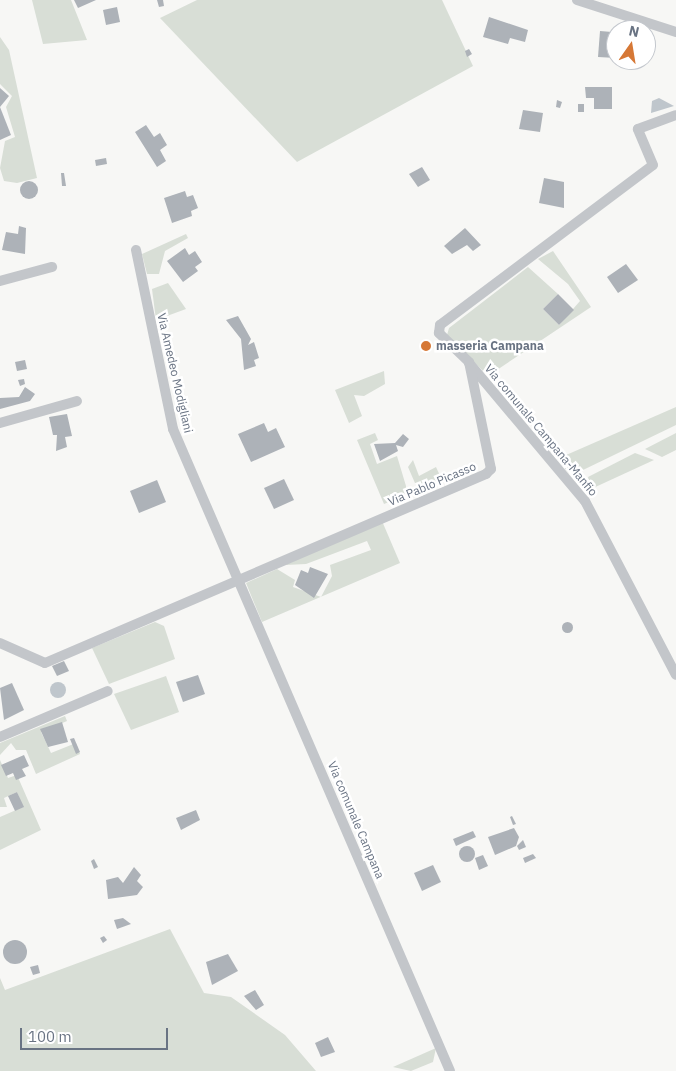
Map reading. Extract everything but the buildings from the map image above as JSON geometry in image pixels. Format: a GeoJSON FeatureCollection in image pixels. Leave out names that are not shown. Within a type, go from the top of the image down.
{"type":"FeatureCollection","features":[{"type":"Feature","properties":{"kind":"street"},"geometry":{"type":"LineString","coordinates":[[577,0],[676,32]]}},
{"type":"Feature","properties":{"kind":"street"},"geometry":{"type":"LineString","coordinates":[[469,362],[439,333],[440,325],[653,165],[638,129],[676,115]]}},
{"type":"Feature","properties":{"kind":"street","name":"Via Amedeo Modigliani"},"geometry":{"type":"LineString","coordinates":[[136,250],[173,429],[238,580]]}},
{"type":"Feature","properties":{"kind":"street"},"geometry":{"type":"LineString","coordinates":[[0,280],[52,268]]}},
{"type":"Feature","properties":{"kind":"street","name":"Via Pablo Picasso"},"geometry":{"type":"LineString","coordinates":[[0,643],[45,662],[486,474],[491,469],[469,362]]}},
{"type":"Feature","properties":{"kind":"street","name":"Via comunale Campana-Manfio"},"geometry":{"type":"LineString","coordinates":[[469,362],[585,501],[676,675]]}},
{"type":"Feature","properties":{"kind":"street"},"geometry":{"type":"LineString","coordinates":[[0,423],[77,401]]}},
{"type":"Feature","properties":{"kind":"street","name":"Via comunale Campana"},"geometry":{"type":"LineString","coordinates":[[238,580],[450,1071]]}},
{"type":"Feature","properties":{"kind":"street"},"geometry":{"type":"LineString","coordinates":[[0,737],[108,691]]}},
{"type":"Feature","properties":{"kind":"shaded area"},"geometry":{"type":"Polygon","coordinates":[[[32,0],[71,0],[87,40],[43,44],[32,0]]]}},
{"type":"Feature","properties":{"kind":"shaded area"},"geometry":{"type":"Polygon","coordinates":[[[197,0],[442,0],[473,66],[297,162],[160,18],[197,0]]]}},
{"type":"Feature","properties":{"kind":"shaded area"},"geometry":{"type":"Polygon","coordinates":[[[0,37],[9,50],[37,178],[17,183],[4,181],[0,168],[5,141],[15,137],[6,107],[12,96],[0,84],[0,37]]]}},
{"type":"Feature","properties":{"kind":"shaded area"},"geometry":{"type":"Polygon","coordinates":[[[659,98],[674,106],[651,113],[652,101],[659,98]]]}},
{"type":"Feature","properties":{"kind":"shaded area"},"geometry":{"type":"Polygon","coordinates":[[[186,234],[188,238],[165,251],[159,274],[147,274],[142,254],[186,234]]]}},
{"type":"Feature","properties":{"kind":"shaded area"},"geometry":{"type":"Polygon","coordinates":[[[553,251],[591,307],[488,376],[447,335],[449,328],[528,267],[558,294],[543,309],[559,325],[580,301],[568,284],[538,259],[553,251]]]}},
{"type":"Feature","properties":{"kind":"shaded area"},"geometry":{"type":"Polygon","coordinates":[[[168,283],[186,309],[156,320],[152,289],[168,283]]]}},
{"type":"Feature","properties":{"kind":"shaded area"},"geometry":{"type":"Polygon","coordinates":[[[384,371],[385,384],[364,396],[354,395],[362,416],[349,423],[335,390],[384,371]]]}},
{"type":"Feature","properties":{"kind":"shaded area"},"geometry":{"type":"Polygon","coordinates":[[[676,407],[676,425],[583,470],[570,475],[557,459],[676,407]]]}},
{"type":"Feature","properties":{"kind":"shaded area"},"geometry":{"type":"Polygon","coordinates":[[[375,433],[378,440],[370,444],[377,464],[397,456],[406,486],[406,495],[384,504],[357,440],[375,433]]]}},
{"type":"Feature","properties":{"kind":"shaded area"},"geometry":{"type":"Polygon","coordinates":[[[676,433],[676,450],[662,457],[645,449],[676,433]]]}},
{"type":"Feature","properties":{"kind":"shaded area"},"geometry":{"type":"Polygon","coordinates":[[[635,453],[654,460],[591,489],[588,477],[635,453]]]}},
{"type":"Feature","properties":{"kind":"shaded area"},"geometry":{"type":"Polygon","coordinates":[[[413,460],[419,476],[436,467],[442,480],[418,490],[408,467],[413,460]]]}},
{"type":"Feature","properties":{"kind":"shaded area"},"geometry":{"type":"Polygon","coordinates":[[[382,521],[400,563],[321,597],[332,576],[330,565],[371,550],[367,541],[306,564],[285,565],[382,521]]]}},
{"type":"Feature","properties":{"kind":"shaded area"},"geometry":{"type":"Polygon","coordinates":[[[277,569],[295,580],[293,587],[321,597],[262,622],[246,583],[277,569]]]}},
{"type":"Feature","properties":{"kind":"shaded area"},"geometry":{"type":"Polygon","coordinates":[[[155,622],[164,626],[175,659],[109,684],[92,648],[155,622]]]}},
{"type":"Feature","properties":{"kind":"shaded area"},"geometry":{"type":"Polygon","coordinates":[[[166,676],[179,712],[131,730],[114,694],[166,676]]]}},
{"type":"Feature","properties":{"kind":"shaded area"},"geometry":{"type":"Polygon","coordinates":[[[58,682],[64,684],[66,690],[64,696],[58,698],[52,696],[50,690],[52,684],[58,682]]]}},
{"type":"Feature","properties":{"kind":"shaded area"},"geometry":{"type":"Polygon","coordinates":[[[65,716],[67,721],[41,732],[51,753],[76,743],[80,754],[36,774],[26,750],[16,750],[11,743],[0,755],[0,743],[65,716]]]}},
{"type":"Feature","properties":{"kind":"shaded area"},"geometry":{"type":"Polygon","coordinates":[[[0,760],[8,778],[17,775],[41,830],[0,850],[0,817],[23,807],[17,792],[4,798],[7,807],[0,807],[0,760]]]}},
{"type":"Feature","properties":{"kind":"shaded area"},"geometry":{"type":"Polygon","coordinates":[[[170,929],[204,993],[231,997],[285,1035],[316,1071],[0,1071],[0,978],[5,990],[170,929]]]}},
{"type":"Feature","properties":{"kind":"shaded area"},"geometry":{"type":"Polygon","coordinates":[[[436,1048],[433,1062],[411,1071],[393,1067],[436,1048]]]}},
{"type":"Feature","properties":{"kind":"place","name":"masseria Campana"},"geometry":{"type":"Point","coordinates":[426,346]}}]}
